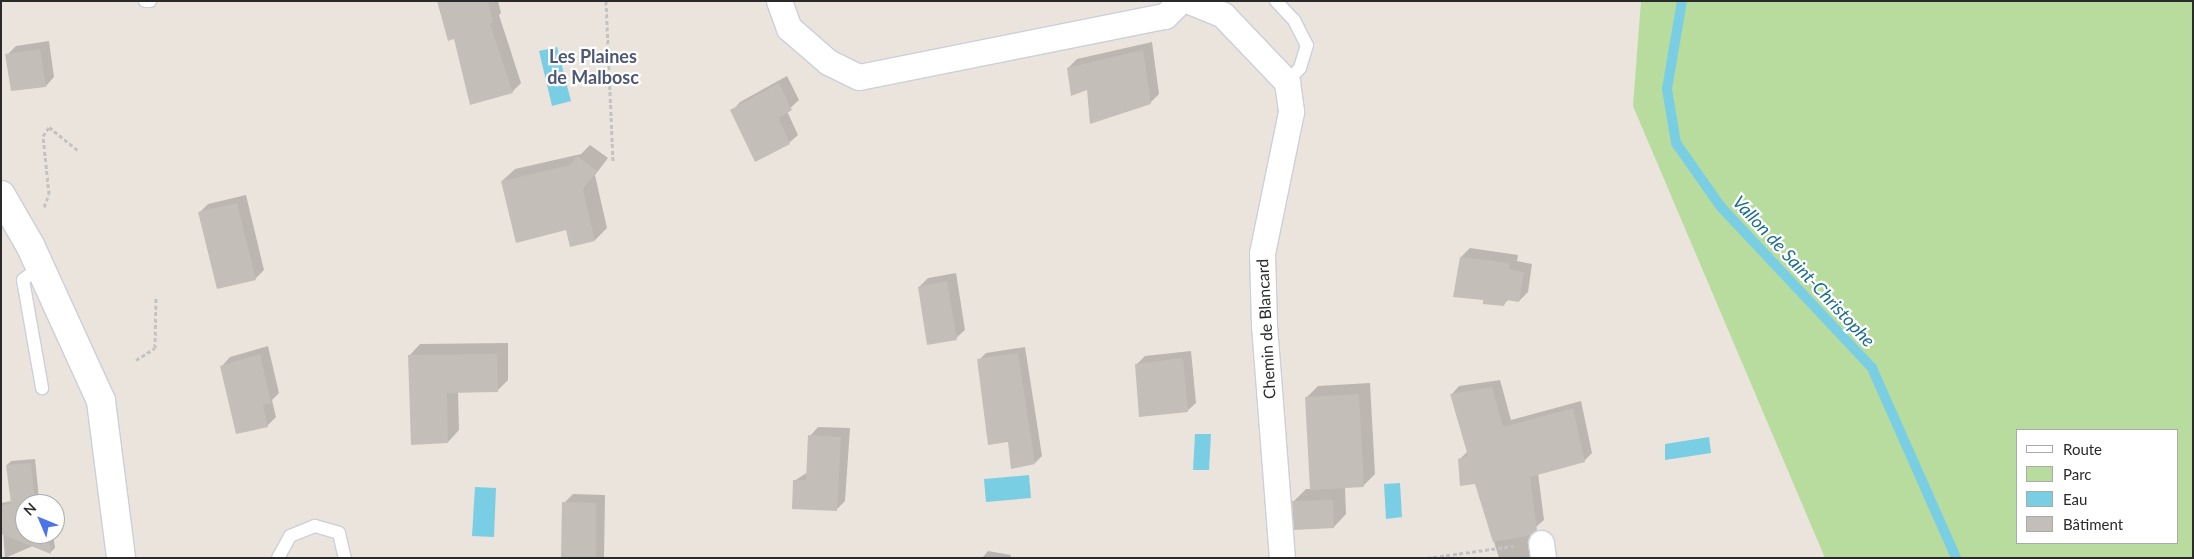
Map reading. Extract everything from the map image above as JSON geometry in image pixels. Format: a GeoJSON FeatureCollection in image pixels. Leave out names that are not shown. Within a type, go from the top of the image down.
{"type":"FeatureCollection","features":[{"type":"Feature","properties":{"kind":"main road"},"geometry":{"type":"LineString","coordinates":[[1,195],[35,256],[101,401],[121,558]]}},
{"type":"Feature","properties":{"kind":"street"},"geometry":{"type":"LineString","coordinates":[[779,1],[789,28],[828,62],[859,77],[1165,16],[1180,1]]}},
{"type":"Feature","properties":{"kind":"street"},"geometry":{"type":"LineString","coordinates":[[1189,1],[1223,15],[1287,82]]}},
{"type":"Feature","properties":{"kind":"street","name":"Chemin de Blancard"},"geometry":{"type":"LineString","coordinates":[[1282,558],[1265,335],[1262,253],[1292,112],[1287,82]]}},
{"type":"Feature","properties":{"kind":"lane"},"geometry":{"type":"LineString","coordinates":[[145,1],[150,1]]}},
{"type":"Feature","properties":{"kind":"lane"},"geometry":{"type":"LineString","coordinates":[[1276,1],[1294,20],[1307,45],[1300,68],[1287,82]]}},
{"type":"Feature","properties":{"kind":"lane"},"geometry":{"type":"LineString","coordinates":[[35,256],[23,280],[42,388]]}},
{"type":"Feature","properties":{"kind":"lane"},"geometry":{"type":"LineString","coordinates":[[278,558],[290,536],[315,526],[339,533],[344,558]]}},
{"type":"Feature","properties":{"kind":"path"},"geometry":{"type":"LineString","coordinates":[[606,1],[613,162]]}},
{"type":"Feature","properties":{"kind":"path"},"geometry":{"type":"LineString","coordinates":[[35,256],[49,194],[43,136],[49,127],[79,151]]}},
{"type":"Feature","properties":{"kind":"path"},"geometry":{"type":"LineString","coordinates":[[136,360],[155,348],[156,298]]}},
{"type":"Feature","properties":{"kind":"path"},"geometry":{"type":"LineString","coordinates":[[1428,558],[1542,550]]}},
{"type":"Feature","properties":{"kind":"green space"},"geometry":{"type":"Polygon","coordinates":[[[1641,1],[2193,1],[2193,558],[1825,558],[1633,106],[1641,1]]]}},
{"type":"Feature","properties":{"kind":"water"},"geometry":{"type":"Polygon","coordinates":[[[557,47],[571,101],[552,106],[539,51],[557,47]]]}},
{"type":"Feature","properties":{"kind":"water"},"geometry":{"type":"Polygon","coordinates":[[[1195,434],[1211,434],[1209,470],[1193,470],[1195,434]]]}},
{"type":"Feature","properties":{"kind":"water"},"geometry":{"type":"Polygon","coordinates":[[[1709,437],[1711,453],[1665,460],[1665,444],[1709,437]]]}},
{"type":"Feature","properties":{"kind":"water"},"geometry":{"type":"Polygon","coordinates":[[[1029,475],[1031,498],[986,502],[984,479],[1029,475]]]}},
{"type":"Feature","properties":{"kind":"water"},"geometry":{"type":"Polygon","coordinates":[[[1400,483],[1402,517],[1386,519],[1384,484],[1400,483]]]}},
{"type":"Feature","properties":{"kind":"water"},"geometry":{"type":"Polygon","coordinates":[[[475,487],[496,488],[494,537],[472,536],[475,487]]]}},
{"type":"Feature","properties":{"kind":"building"},"geometry":{"type":"Polygon","coordinates":[[[437,1],[488,1],[493,22],[490,24],[513,93],[470,105],[454,39],[448,41],[437,1]]]}},
{"type":"Feature","properties":{"kind":"building"},"geometry":{"type":"Polygon","coordinates":[[[40,49],[46,87],[11,91],[5,54],[40,49]]]}},
{"type":"Feature","properties":{"kind":"building"},"geometry":{"type":"Polygon","coordinates":[[[1143,50],[1151,104],[1090,124],[1087,90],[1071,96],[1067,68],[1143,50]]]}},
{"type":"Feature","properties":{"kind":"building"},"geometry":{"type":"Polygon","coordinates":[[[779,83],[792,110],[779,118],[790,144],[755,162],[730,110],[779,83]]]}},
{"type":"Feature","properties":{"kind":"building"},"geometry":{"type":"Polygon","coordinates":[[[577,156],[597,171],[583,189],[595,241],[570,247],[566,230],[516,243],[501,181],[570,165],[577,156]]]}},
{"type":"Feature","properties":{"kind":"building"},"geometry":{"type":"Polygon","coordinates":[[[237,203],[256,280],[217,289],[198,212],[237,203]]]}},
{"type":"Feature","properties":{"kind":"building"},"geometry":{"type":"Polygon","coordinates":[[[1460,257],[1510,263],[1509,269],[1524,272],[1519,302],[1506,300],[1504,306],[1483,304],[1483,300],[1453,297],[1460,257]]]}},
{"type":"Feature","properties":{"kind":"building"},"geometry":{"type":"Polygon","coordinates":[[[947,281],[957,340],[927,345],[918,287],[947,281]]]}},
{"type":"Feature","properties":{"kind":"building"},"geometry":{"type":"Polygon","coordinates":[[[1018,353],[1035,464],[1011,469],[1008,442],[988,445],[977,359],[1018,353]]]}},
{"type":"Feature","properties":{"kind":"building"},"geometry":{"type":"Polygon","coordinates":[[[260,354],[271,403],[263,405],[268,427],[236,434],[220,366],[260,354]]]}},
{"type":"Feature","properties":{"kind":"building"},"geometry":{"type":"Polygon","coordinates":[[[497,354],[498,392],[447,393],[448,443],[411,445],[408,355],[497,354]]]}},
{"type":"Feature","properties":{"kind":"building"},"geometry":{"type":"Polygon","coordinates":[[[1183,358],[1188,412],[1139,417],[1135,364],[1183,358]]]}},
{"type":"Feature","properties":{"kind":"building"},"geometry":{"type":"Polygon","coordinates":[[[1492,387],[1503,427],[1573,408],[1585,462],[1530,477],[1537,530],[1528,536],[1493,542],[1475,484],[1460,486],[1458,459],[1468,456],[1450,394],[1492,387]]]}},
{"type":"Feature","properties":{"kind":"building"},"geometry":{"type":"Polygon","coordinates":[[[1359,394],[1364,487],[1310,490],[1305,397],[1359,394]]]}},
{"type":"Feature","properties":{"kind":"building"},"geometry":{"type":"Polygon","coordinates":[[[808,435],[841,437],[837,511],[792,509],[793,480],[806,480],[808,435]]]}},
{"type":"Feature","properties":{"kind":"building"},"geometry":{"type":"Polygon","coordinates":[[[31,463],[34,494],[15,494],[15,540],[1,534],[1,505],[11,504],[6,465],[31,463]]]}},
{"type":"Feature","properties":{"kind":"building"},"geometry":{"type":"Polygon","coordinates":[[[1333,500],[1334,528],[1294,530],[1292,501],[1333,500]]]}},
{"type":"Feature","properties":{"kind":"building"},"geometry":{"type":"Polygon","coordinates":[[[562,502],[596,503],[596,558],[561,558],[562,502]]]}},
{"type":"Feature","properties":{"kind":"building"},"geometry":{"type":"Polygon","coordinates":[[[26,544],[50,544],[51,554],[26,544]]]}},
{"type":"Feature","properties":{"kind":"waterway","name":"Vallon de Saint-Christophe"},"geometry":{"type":"LineString","coordinates":[[1682,1],[1667,89],[1676,143],[1721,207],[1872,368],[1956,558]]}},
{"type":"Feature","properties":{"kind":"district","name":"Les Plaines de Malbosc"},"geometry":{"type":"Point","coordinates":[593,67]}}]}
